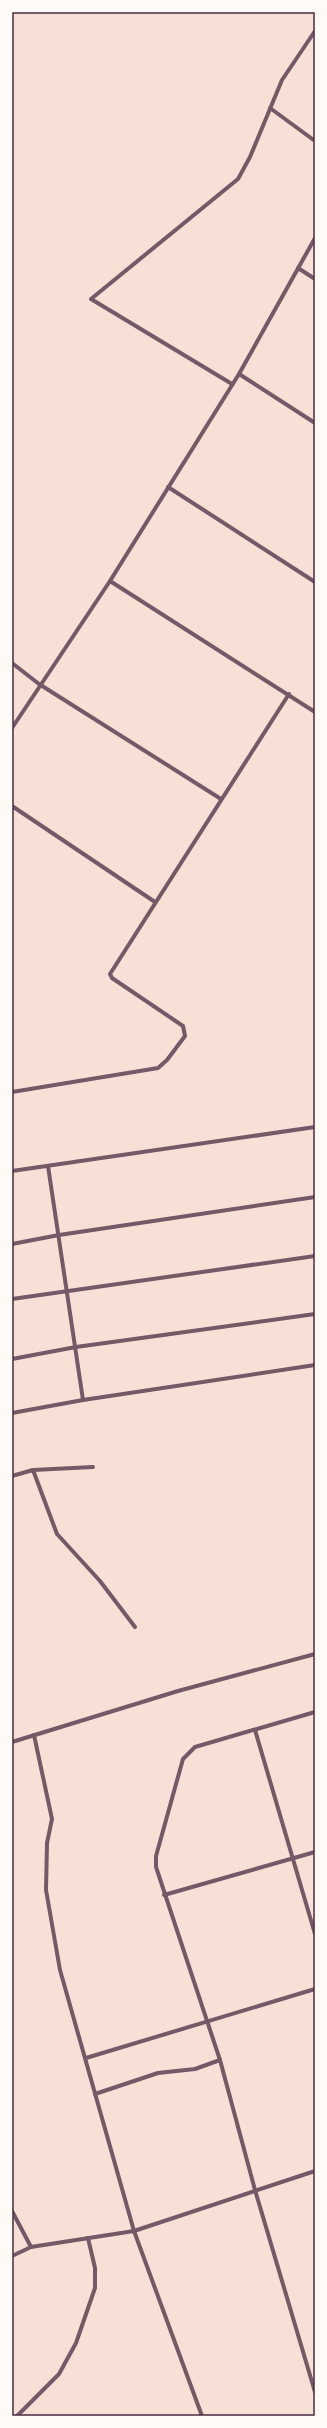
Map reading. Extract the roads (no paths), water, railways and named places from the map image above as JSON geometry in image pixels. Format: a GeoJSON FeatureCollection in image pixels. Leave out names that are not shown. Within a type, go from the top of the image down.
{"type":"FeatureCollection","features":[{"type":"Feature","properties":{"kind":"street"},"geometry":{"type":"LineString","coordinates":[[232,384],[91,299],[238,179],[250,157],[282,80],[315,31]]}},
{"type":"Feature","properties":{"kind":"street"},"geometry":{"type":"LineString","coordinates":[[270,108],[315,141]]}},
{"type":"Feature","properties":{"kind":"street"},"geometry":{"type":"LineString","coordinates":[[12,728],[39,684],[110,581],[239,374],[315,238]]}},
{"type":"Feature","properties":{"kind":"street"},"geometry":{"type":"LineString","coordinates":[[298,268],[315,280]]}},
{"type":"Feature","properties":{"kind":"street"},"geometry":{"type":"LineString","coordinates":[[239,374],[315,423]]}},
{"type":"Feature","properties":{"kind":"street"},"geometry":{"type":"LineString","coordinates":[[168,487],[315,582]]}},
{"type":"Feature","properties":{"kind":"street"},"geometry":{"type":"LineString","coordinates":[[110,581],[290,694],[315,712]]}},
{"type":"Feature","properties":{"kind":"street"},"geometry":{"type":"LineString","coordinates":[[12,663],[39,684],[221,799]]}},
{"type":"Feature","properties":{"kind":"street"},"geometry":{"type":"LineString","coordinates":[[12,1092],[158,1068],[168,1060],[185,1036],[183,1026],[112,978],[110,974],[221,799],[290,694]]}},
{"type":"Feature","properties":{"kind":"street"},"geometry":{"type":"LineString","coordinates":[[12,806],[155,902]]}},
{"type":"Feature","properties":{"kind":"street"},"geometry":{"type":"LineString","coordinates":[[12,1171],[315,1127]]}},
{"type":"Feature","properties":{"kind":"street"},"geometry":{"type":"LineString","coordinates":[[48,1166],[68,1291],[83,1400]]}},
{"type":"Feature","properties":{"kind":"street"},"geometry":{"type":"LineString","coordinates":[[12,1244],[59,1235],[315,1197]]}},
{"type":"Feature","properties":{"kind":"street"},"geometry":{"type":"LineString","coordinates":[[12,1299],[315,1256]]}},
{"type":"Feature","properties":{"kind":"street"},"geometry":{"type":"LineString","coordinates":[[12,1359],[76,1347],[315,1314]]}},
{"type":"Feature","properties":{"kind":"street"},"geometry":{"type":"LineString","coordinates":[[12,1414],[83,1400],[315,1365]]}},
{"type":"Feature","properties":{"kind":"street"},"geometry":{"type":"LineString","coordinates":[[12,1476],[33,1470],[93,1467]]}},
{"type":"Feature","properties":{"kind":"street"},"geometry":{"type":"LineString","coordinates":[[33,1470],[57,1534],[100,1581],[135,1627]]}},
{"type":"Feature","properties":{"kind":"street"},"geometry":{"type":"LineString","coordinates":[[12,1742],[178,1691],[315,1654]]}},
{"type":"Feature","properties":{"kind":"street"},"geometry":{"type":"LineString","coordinates":[[315,1712],[195,1747],[183,1759],[155,1861],[164,1895],[220,2060],[254,2190],[315,2392]]}},
{"type":"Feature","properties":{"kind":"street"},"geometry":{"type":"LineString","coordinates":[[256,1730],[315,1934]]}},
{"type":"Feature","properties":{"kind":"street"},"geometry":{"type":"LineString","coordinates":[[34,1735],[52,1820],[46,1865],[50,1921],[60,1970],[134,2231],[202,2416]]}},
{"type":"Feature","properties":{"kind":"street"},"geometry":{"type":"LineString","coordinates":[[164,1895],[315,1852]]}},
{"type":"Feature","properties":{"kind":"street"},"geometry":{"type":"LineString","coordinates":[[86,2058],[315,1989]]}},
{"type":"Feature","properties":{"kind":"street"},"geometry":{"type":"LineString","coordinates":[[95,2094],[158,2073],[195,2069],[220,2060]]}},
{"type":"Feature","properties":{"kind":"street"},"geometry":{"type":"LineString","coordinates":[[12,2256],[31,2247],[134,2231],[315,2171]]}},
{"type":"Feature","properties":{"kind":"street"},"geometry":{"type":"LineString","coordinates":[[12,2211],[31,2247]]}},
{"type":"Feature","properties":{"kind":"street"},"geometry":{"type":"LineString","coordinates":[[17,2416],[59,2374],[76,2343],[95,2288],[95,2268],[88,2238]]}}]}
